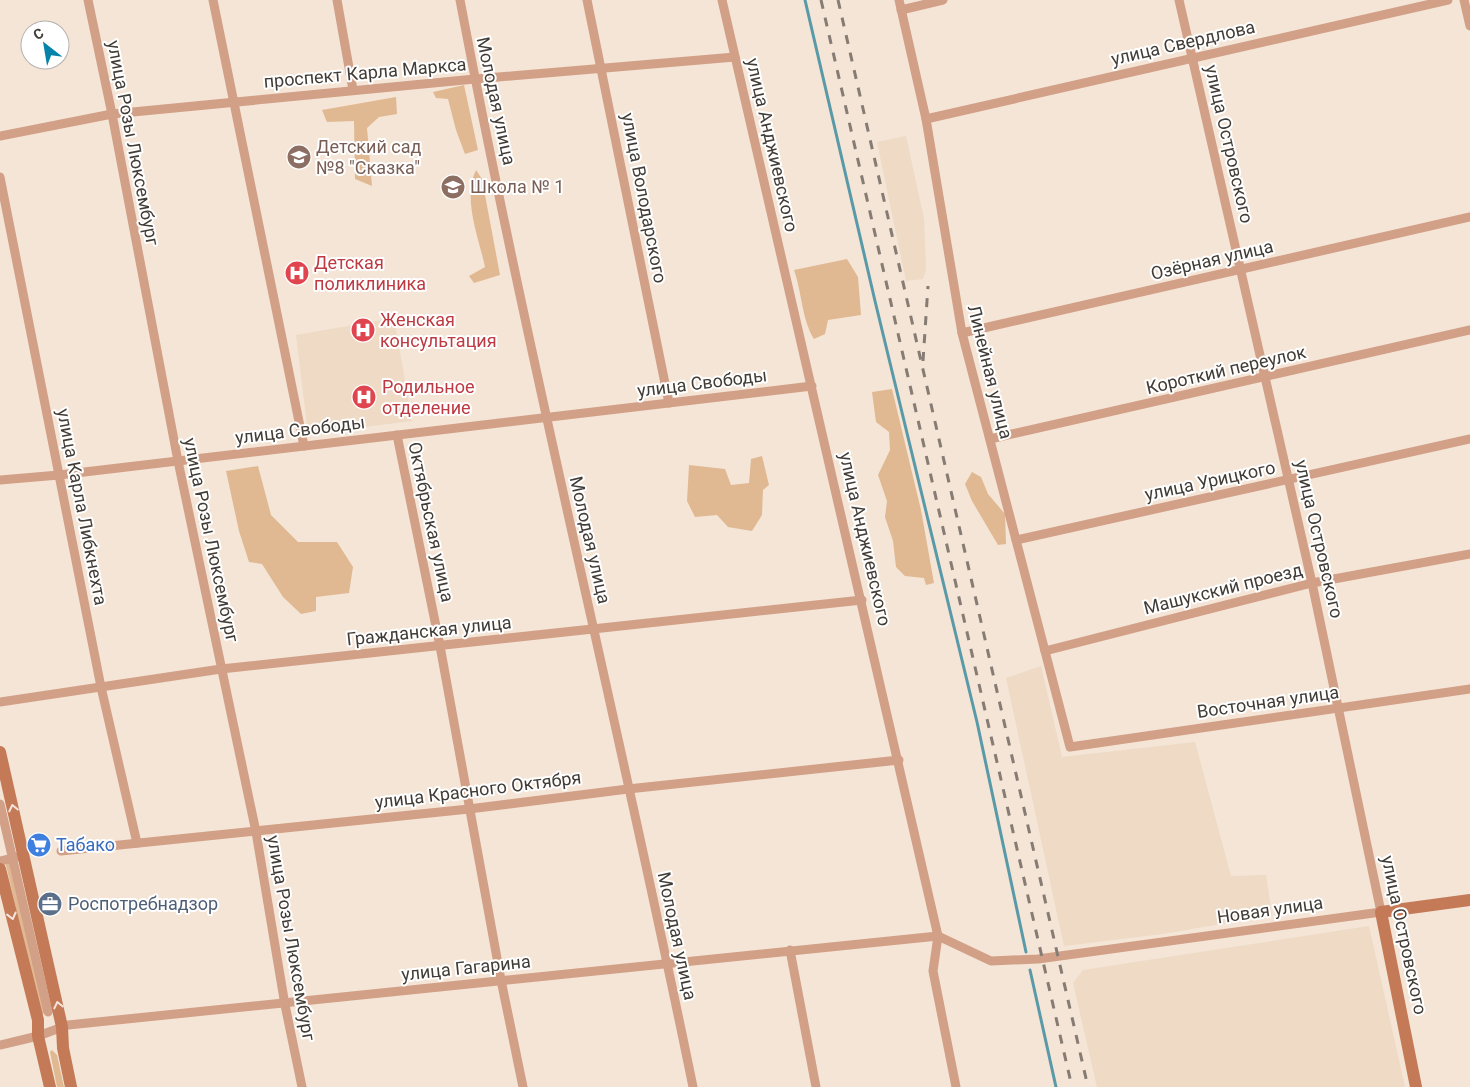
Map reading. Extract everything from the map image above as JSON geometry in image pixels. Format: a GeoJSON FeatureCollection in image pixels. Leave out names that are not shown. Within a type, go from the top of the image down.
{"type":"FeatureCollection","features":[{"type":"Feature","properties":{"kind":"main road"},"geometry":{"type":"LineString","coordinates":[[0,752],[18,857],[62,1027],[63,1048],[71,1087]]}},
{"type":"Feature","properties":{"kind":"main road"},"geometry":{"type":"LineString","coordinates":[[0,869],[38,1020],[38,1036],[50,1087]]}},
{"type":"Feature","properties":{"kind":"main road","name":"Новая улица"},"geometry":{"type":"LineString","coordinates":[[1381,912],[1470,900]]}},
{"type":"Feature","properties":{"kind":"main road","name":"улица Островского"},"geometry":{"type":"LineString","coordinates":[[1381,912],[1416,1087]]}},
{"type":"Feature","properties":{"kind":"street","name":"улица Розы Люксембург"},"geometry":{"type":"LineString","coordinates":[[88,0],[112,114],[178,461],[220,669],[256,832],[285,1005],[302,1087]]}},
{"type":"Feature","properties":{"kind":"street"},"geometry":{"type":"LineString","coordinates":[[213,0],[304,446]]}},
{"type":"Feature","properties":{"kind":"street"},"geometry":{"type":"LineString","coordinates":[[337,0],[353,90]]}},
{"type":"Feature","properties":{"kind":"street","name":"Молодая улица"},"geometry":{"type":"LineString","coordinates":[[460,0],[546,417],[693,1087]]}},
{"type":"Feature","properties":{"kind":"street","name":"улица Володарского"},"geometry":{"type":"LineString","coordinates":[[587,0],[669,403]]}},
{"type":"Feature","properties":{"kind":"street","name":"улица Анджиевского"},"geometry":{"type":"LineString","coordinates":[[722,0],[899,760],[938,936],[933,971],[956,1087]]}},
{"type":"Feature","properties":{"kind":"street","name":"Линейная улица"},"geometry":{"type":"LineString","coordinates":[[899,0],[926,118],[962,333],[1070,747]]}},
{"type":"Feature","properties":{"kind":"street"},"geometry":{"type":"LineString","coordinates":[[902,10],[943,0]]}},
{"type":"Feature","properties":{"kind":"street","name":"улица Островского"},"geometry":{"type":"LineString","coordinates":[[1178,0],[1312,583],[1381,912]]}},
{"type":"Feature","properties":{"kind":"street","name":"улица Свердлова"},"geometry":{"type":"LineString","coordinates":[[926,118],[1448,0]]}},
{"type":"Feature","properties":{"kind":"street"},"geometry":{"type":"LineString","coordinates":[[1464,0],[1470,26]]}},
{"type":"Feature","properties":{"kind":"street","name":"проспект Карла Маркса"},"geometry":{"type":"LineString","coordinates":[[0,136],[112,114],[475,78],[735,57]]}},
{"type":"Feature","properties":{"kind":"street","name":"улица Карла Либкнехта"},"geometry":{"type":"LineString","coordinates":[[0,177],[101,687],[138,843]]}},
{"type":"Feature","properties":{"kind":"street","name":"Озёрная улица"},"geometry":{"type":"LineString","coordinates":[[962,333],[1470,217]]}},
{"type":"Feature","properties":{"kind":"street","name":"Короткий переулок"},"geometry":{"type":"LineString","coordinates":[[990,440],[1470,330]]}},
{"type":"Feature","properties":{"kind":"street","name":"улица Свободы"},"geometry":{"type":"LineString","coordinates":[[0,480],[59,475],[812,386]]}},
{"type":"Feature","properties":{"kind":"street","name":"Октябрьская улица"},"geometry":{"type":"LineString","coordinates":[[397,435],[440,646],[500,980],[523,1087]]}},
{"type":"Feature","properties":{"kind":"street","name":"улица Урицкого"},"geometry":{"type":"LineString","coordinates":[[1016,540],[1470,439]]}},
{"type":"Feature","properties":{"kind":"street","name":"Машукский проезд"},"geometry":{"type":"LineString","coordinates":[[1045,651],[1312,583],[1470,554]]}},
{"type":"Feature","properties":{"kind":"street","name":"Гражданская улица"},"geometry":{"type":"LineString","coordinates":[[0,702],[220,669],[862,600]]}},
{"type":"Feature","properties":{"kind":"street","name":"Восточная улица"},"geometry":{"type":"LineString","coordinates":[[1070,747],[1470,689]]}},
{"type":"Feature","properties":{"kind":"street","name":"улица Красного Октября"},"geometry":{"type":"LineString","coordinates":[[61,851],[469,809],[628,789],[899,760]]}},
{"type":"Feature","properties":{"kind":"street"},"geometry":{"type":"LineString","coordinates":[[0,804],[18,857],[48,1012]]}},
{"type":"Feature","properties":{"kind":"street"},"geometry":{"type":"LineString","coordinates":[[0,861],[18,857]]}},
{"type":"Feature","properties":{"kind":"street","name":"Новая улица"},"geometry":{"type":"LineString","coordinates":[[938,936],[991,961],[1038,960],[1381,912]]}},
{"type":"Feature","properties":{"kind":"street","name":"улица Гагарина"},"geometry":{"type":"LineString","coordinates":[[0,1045],[38,1036],[62,1027],[285,1005],[667,962],[938,936]]}},
{"type":"Feature","properties":{"kind":"street"},"geometry":{"type":"LineString","coordinates":[[790,950],[816,1087]]}},
{"type":"Feature","properties":{"kind":"shaded area"},"geometry":{"type":"Polygon","coordinates":[[[464,85],[478,150],[465,154],[456,130],[448,99],[436,98],[433,92],[464,85]]]}},
{"type":"Feature","properties":{"kind":"shaded area"},"geometry":{"type":"Polygon","coordinates":[[[396,97],[397,114],[379,117],[367,128],[372,186],[355,179],[354,121],[327,122],[322,110],[396,97]]]}},
{"type":"Feature","properties":{"kind":"shaded area"},"geometry":{"type":"Polygon","coordinates":[[[906,136],[924,219],[926,269],[923,279],[906,281],[877,142],[906,136]]]}},
{"type":"Feature","properties":{"kind":"shaded area"},"geometry":{"type":"Polygon","coordinates":[[[476,170],[482,179],[500,275],[474,283],[469,276],[485,267],[471,205],[472,181],[476,170]]]}},
{"type":"Feature","properties":{"kind":"shaded area"},"geometry":{"type":"Polygon","coordinates":[[[847,259],[858,277],[861,315],[828,320],[825,334],[814,339],[807,323],[794,270],[847,259]]]}},
{"type":"Feature","properties":{"kind":"shaded area"},"geometry":{"type":"Polygon","coordinates":[[[394,318],[412,421],[308,434],[296,335],[394,318]]]}},
{"type":"Feature","properties":{"kind":"shaded area"},"geometry":{"type":"Polygon","coordinates":[[[892,389],[921,510],[934,583],[926,585],[924,578],[905,576],[896,567],[893,541],[885,517],[887,501],[878,475],[890,450],[889,432],[876,422],[872,392],[892,389]]]}},
{"type":"Feature","properties":{"kind":"shaded area"},"geometry":{"type":"Polygon","coordinates":[[[762,456],[769,485],[763,490],[762,515],[752,531],[728,527],[717,515],[695,517],[687,501],[689,465],[725,469],[731,485],[749,483],[751,459],[762,456]]]}},
{"type":"Feature","properties":{"kind":"shaded area"},"geometry":{"type":"Polygon","coordinates":[[[258,466],[271,515],[298,542],[337,542],[353,567],[349,593],[316,597],[316,611],[301,614],[283,597],[262,564],[249,562],[239,531],[226,471],[258,466]]]}},
{"type":"Feature","properties":{"kind":"shaded area"},"geometry":{"type":"Polygon","coordinates":[[[972,472],[981,477],[988,494],[1005,514],[1006,544],[998,545],[972,501],[965,484],[972,472]]]}},
{"type":"Feature","properties":{"kind":"shaded area"},"geometry":{"type":"Polygon","coordinates":[[[1041,666],[1062,757],[1195,742],[1231,876],[1266,875],[1272,915],[1163,934],[1064,946],[1006,678],[1041,666]]]}},
{"type":"Feature","properties":{"kind":"shaded area"},"geometry":{"type":"Polygon","coordinates":[[[10,860],[45,1012],[41,1016],[5,861],[10,860]]]}},
{"type":"Feature","properties":{"kind":"shaded area"},"geometry":{"type":"Polygon","coordinates":[[[1369,926],[1405,1087],[1097,1087],[1073,983],[1083,970],[1369,926]]]}},
{"type":"Feature","properties":{"kind":"shaded area"},"geometry":{"type":"Polygon","coordinates":[[[52,1050],[57,1055],[64,1087],[57,1087],[50,1052],[52,1050]]]}},
{"type":"Feature","properties":{"kind":"waterway"},"geometry":{"type":"LineString","coordinates":[[805,0],[875,301],[977,722],[1026,952]]}},
{"type":"Feature","properties":{"kind":"waterway"},"geometry":{"type":"LineString","coordinates":[[1030,970],[1056,1087]]}},
{"type":"Feature","properties":{"kind":"railway"},"geometry":{"type":"LineString","coordinates":[[821,0],[1072,1087]]}},
{"type":"Feature","properties":{"kind":"railway"},"geometry":{"type":"LineString","coordinates":[[838,0],[1088,1087]]}},
{"type":"Feature","properties":{"kind":"railway"},"geometry":{"type":"LineString","coordinates":[[923,361],[928,286]]}},
{"type":"Feature","properties":{"kind":"place","name":"Детский сад №8 \"Сказка\""},"geometry":{"type":"Point","coordinates":[299,157]}},
{"type":"Feature","properties":{"kind":"place","name":"Школа № 1"},"geometry":{"type":"Point","coordinates":[453,187]}},
{"type":"Feature","properties":{"kind":"place","name":"Детская поликлиника"},"geometry":{"type":"Point","coordinates":[297,273]}},
{"type":"Feature","properties":{"kind":"place","name":"Женская консультация"},"geometry":{"type":"Point","coordinates":[363,330]}},
{"type":"Feature","properties":{"kind":"place","name":"Родильное отделение"},"geometry":{"type":"Point","coordinates":[364,397]}},
{"type":"Feature","properties":{"kind":"place","name":"Табако"},"geometry":{"type":"Point","coordinates":[39,845]}},
{"type":"Feature","properties":{"kind":"place","name":"Роспотребнадзор"},"geometry":{"type":"Point","coordinates":[50,904]}}]}
